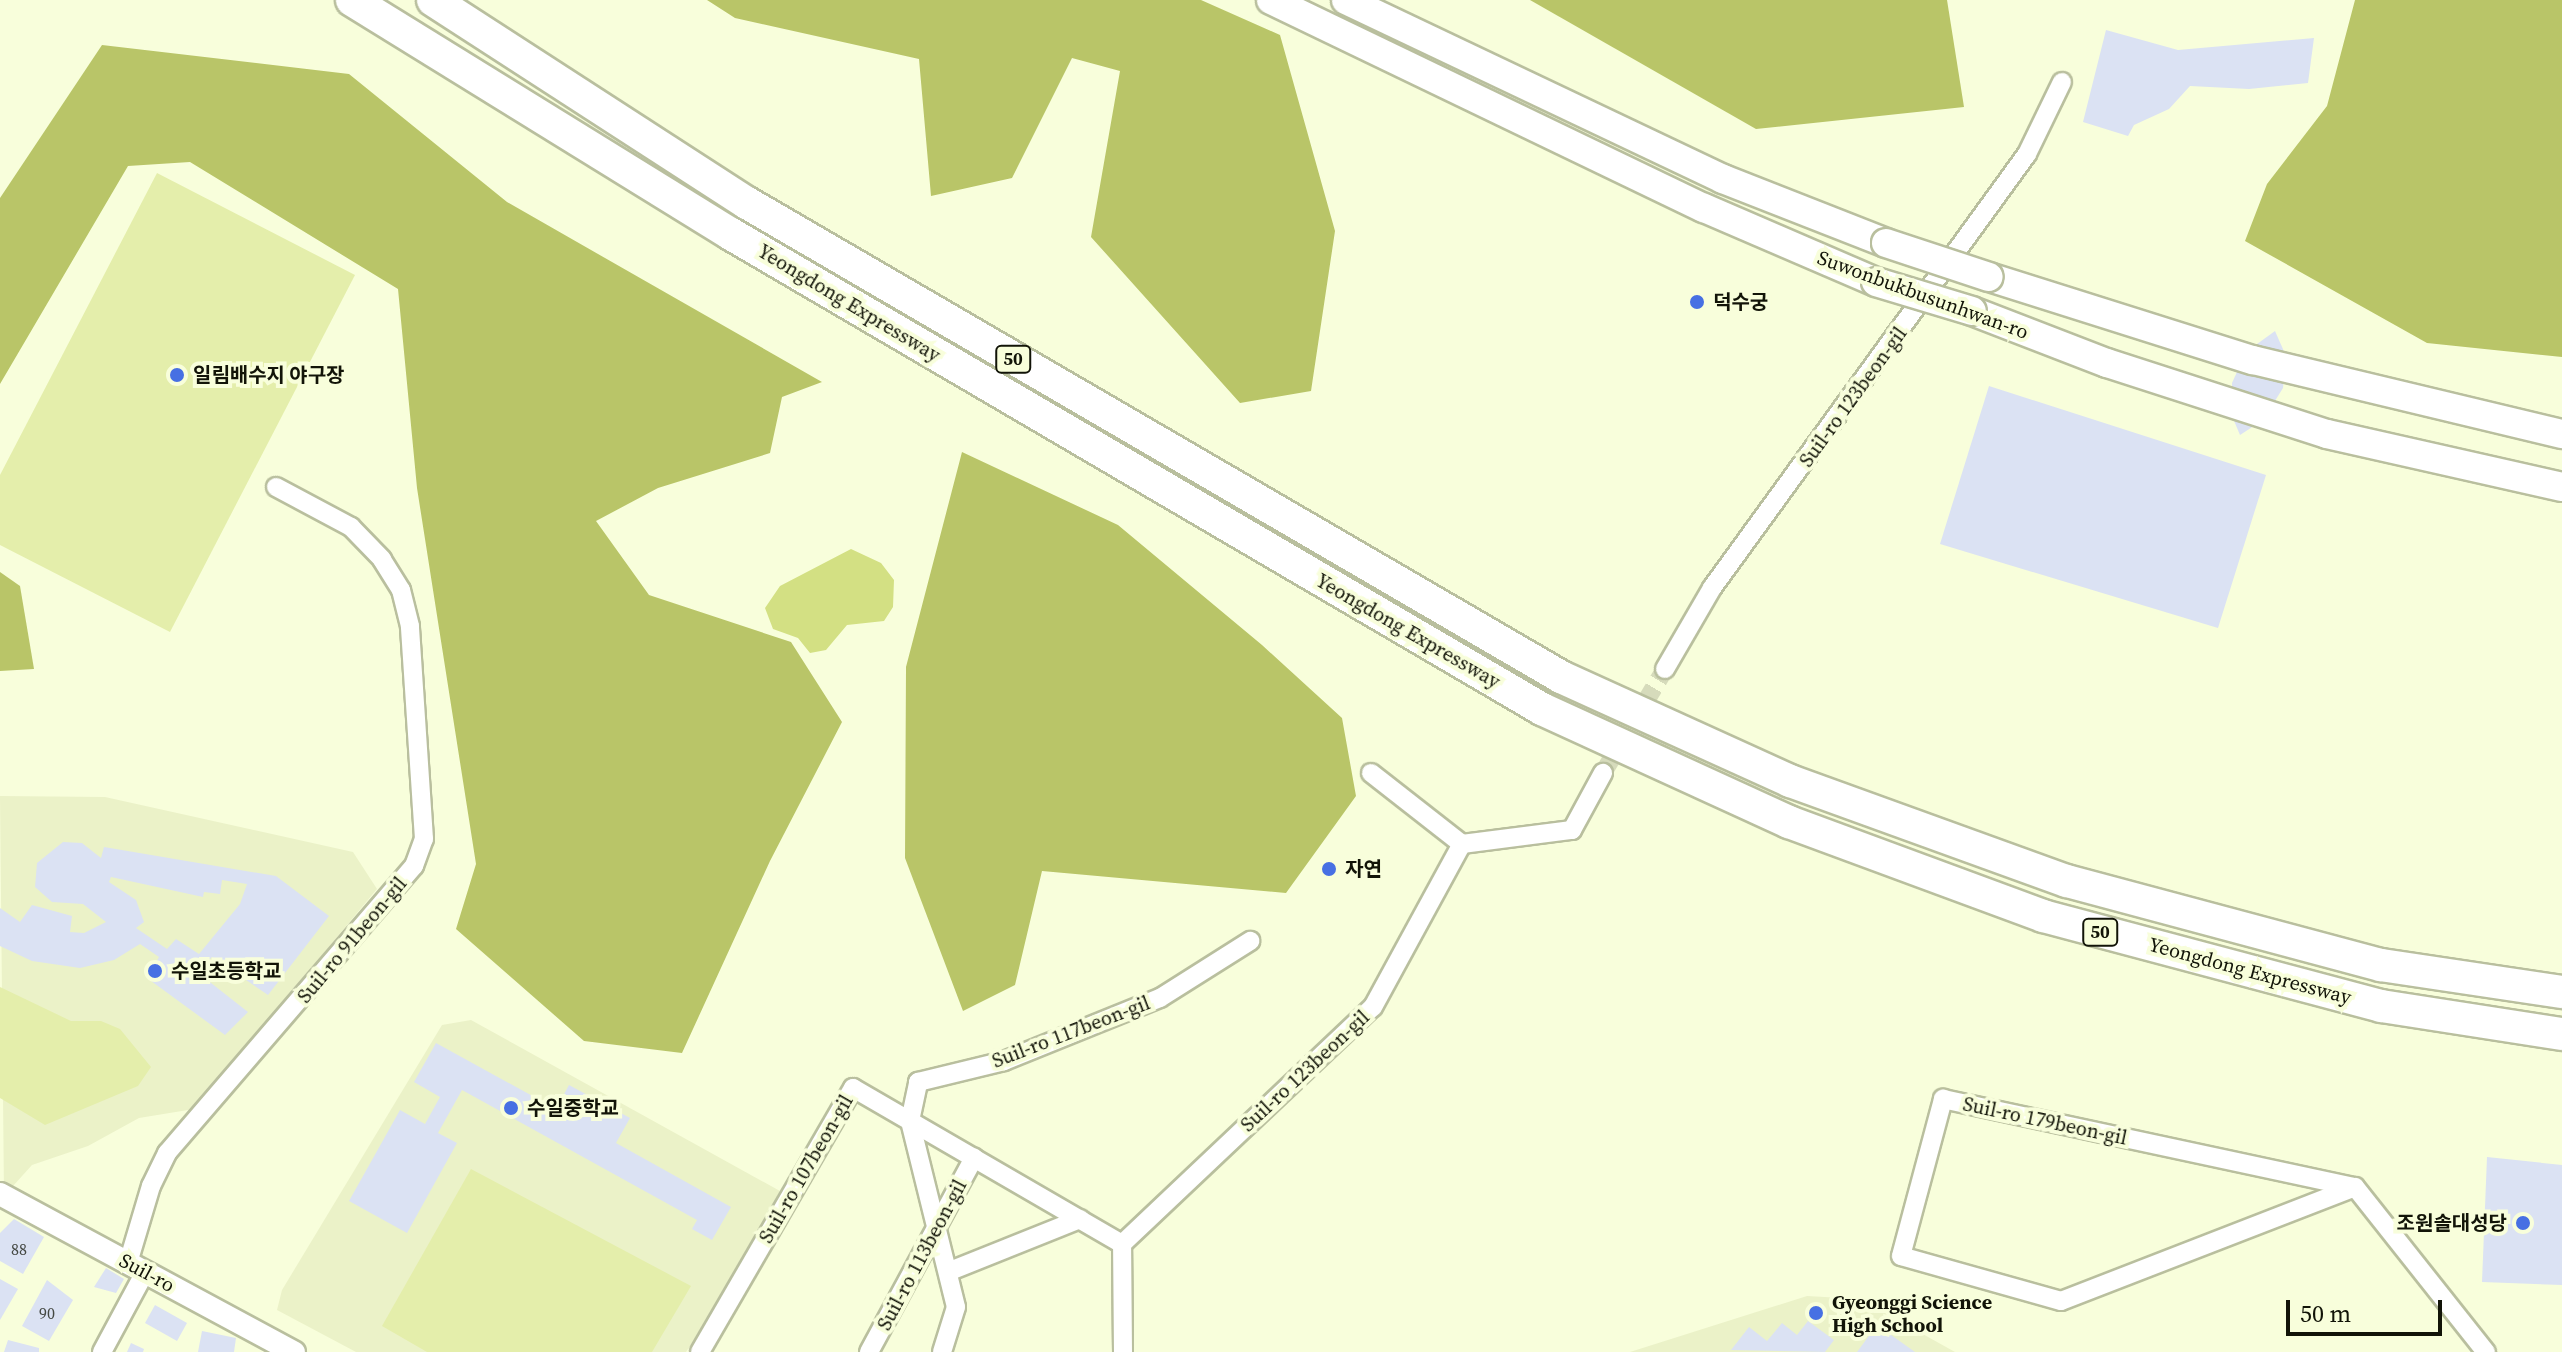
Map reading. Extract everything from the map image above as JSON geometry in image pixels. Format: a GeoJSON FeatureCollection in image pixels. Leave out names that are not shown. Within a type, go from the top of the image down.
{"type":"FeatureCollection","features":[{"type":"Feature","properties":{"kind":"highway","name":"Yeongdong Expressway"},"geometry":{"type":"LineString","coordinates":[[352,0],[731,234],[1542,709],[1789,822],[2043,916],[2381,1006],[2562,1034]]}},
{"type":"Feature","properties":{"kind":"highway","name":"Yeongdong Expressway"},"geometry":{"type":"LineString","coordinates":[[433,0],[747,203],[1561,677],[1790,781],[2067,881],[2381,965],[2562,992]]}},
{"type":"Feature","properties":{"kind":"highway","name":"Suwonbukbusunhwan-ro"},"geometry":{"type":"LineString","coordinates":[[1271,0],[1704,208],[1876,282],[1972,311],[2107,363],[2327,434],[2562,487]]}},
{"type":"Feature","properties":{"kind":"highway","name":"Suwonbukbusunhwan-ro"},"geometry":{"type":"LineString","coordinates":[[1346,0],[1723,179],[1886,243],[2253,360],[2562,434]]}},
{"type":"Feature","properties":{"kind":"street","name":"Suil-ro 123beon-gil"},"geometry":{"type":"LineString","coordinates":[[1665,669],[1712,588],[2027,154],[2062,82]]}},
{"type":"Feature","properties":{"kind":"street","name":"Suil-ro 91beon-gil"},"geometry":{"type":"LineString","coordinates":[[102,1352],[136,1267],[151,1186],[167,1153],[406,876],[424,839],[410,626],[401,590],[382,559],[351,527],[276,487]]}},
{"type":"Feature","properties":{"kind":"street"},"geometry":{"type":"LineString","coordinates":[[1371,773],[1462,844],[1572,830],[1603,773]]}},
{"type":"Feature","properties":{"kind":"street","name":"Suil-ro 123beon-gil"},"geometry":{"type":"LineString","coordinates":[[1122,1244],[1373,1007],[1462,844]]}},
{"type":"Feature","properties":{"kind":"street","name":"Suil-ro 117beon-gil"},"geometry":{"type":"LineString","coordinates":[[942,1352],[956,1307],[950,1271],[934,1231],[910,1121],[918,1082],[1004,1061],[1160,998],[1250,941]]}},
{"type":"Feature","properties":{"kind":"street","name":"Suil-ro 107beon-gil"},"geometry":{"type":"LineString","coordinates":[[700,1352],[853,1088],[1122,1244]]}},
{"type":"Feature","properties":{"kind":"street","name":"Suil-ro 179beon-gil"},"geometry":{"type":"LineString","coordinates":[[1943,1099],[2355,1187],[2061,1301],[1901,1256],[1943,1099]]}},
{"type":"Feature","properties":{"kind":"street","name":"Suil-ro 113beon-gil"},"geometry":{"type":"LineString","coordinates":[[869,1352],[974,1158]]}},
{"type":"Feature","properties":{"kind":"street"},"geometry":{"type":"LineString","coordinates":[[2355,1187],[2486,1352]]}},
{"type":"Feature","properties":{"kind":"street","name":"Suil-ro"},"geometry":{"type":"LineString","coordinates":[[0,1194],[294,1352]]}},
{"type":"Feature","properties":{"kind":"street"},"geometry":{"type":"LineString","coordinates":[[950,1271],[1080,1219]]}},
{"type":"Feature","properties":{"kind":"street"},"geometry":{"type":"LineString","coordinates":[[1122,1244],[1123,1352]]}},
{"type":"Feature","properties":{"kind":"shaded area"},"geometry":{"type":"Polygon","coordinates":[[[707,0],[1201,0],[1280,35],[1335,231],[1311,391],[1240,403],[1091,237],[1120,71],[1072,58],[1012,178],[931,196],[919,59],[735,18],[707,0]]]}},
{"type":"Feature","properties":{"kind":"shaded area"},"geometry":{"type":"Polygon","coordinates":[[[1530,0],[1947,0],[1964,107],[1756,129],[1530,0]]]}},
{"type":"Feature","properties":{"kind":"shaded area"},"geometry":{"type":"Polygon","coordinates":[[[2355,0],[2562,0],[2562,357],[2427,343],[2245,241],[2267,184],[2327,106],[2355,0]]]}},
{"type":"Feature","properties":{"kind":"shaded area"},"geometry":{"type":"Polygon","coordinates":[[[102,45],[349,74],[507,202],[822,382],[782,397],[770,453],[658,488],[596,521],[649,595],[791,642],[842,722],[770,861],[682,1053],[584,1041],[456,929],[476,864],[417,488],[398,289],[190,162],[128,166],[0,384],[0,198],[102,45]]]}},
{"type":"Feature","properties":{"kind":"shaded area","name":"일림배수지 야구장"},"geometry":{"type":"Polygon","coordinates":[[[157,173],[355,275],[170,632],[0,545],[0,475],[157,173]]]}},
{"type":"Feature","properties":{"kind":"shaded area"},"geometry":{"type":"Polygon","coordinates":[[[962,452],[1118,525],[1262,645],[1342,718],[1356,796],[1286,893],[1042,871],[1015,985],[963,1011],[905,858],[906,667],[962,452]]]}},
{"type":"Feature","properties":{"kind":"shaded area"},"geometry":{"type":"Polygon","coordinates":[[[851,549],[881,563],[894,580],[893,607],[884,621],[847,625],[826,650],[810,653],[798,638],[773,629],[765,608],[780,586],[851,549]]]}},
{"type":"Feature","properties":{"kind":"shaded area"},"geometry":{"type":"Polygon","coordinates":[[[0,572],[20,586],[34,669],[0,671],[0,572]]]}},
{"type":"Feature","properties":{"kind":"shaded area","name":"수일초등학교"},"geometry":{"type":"Polygon","coordinates":[[[0,796],[105,797],[353,852],[377,889],[194,1109],[139,1118],[88,1146],[32,1165],[4,1196],[0,796]]]}},
{"type":"Feature","properties":{"kind":"shaded area"},"geometry":{"type":"Polygon","coordinates":[[[0,987],[71,1021],[101,1021],[120,1029],[151,1067],[138,1086],[45,1125],[0,1098],[0,987]]]}},
{"type":"Feature","properties":{"kind":"shaded area","name":"수일중학교"},"geometry":{"type":"Polygon","coordinates":[[[471,1020],[780,1191],[730,1286],[686,1352],[356,1352],[277,1310],[282,1290],[442,1025],[471,1020]]]}},
{"type":"Feature","properties":{"kind":"shaded area"},"geometry":{"type":"Polygon","coordinates":[[[471,1169],[691,1286],[652,1352],[427,1352],[382,1326],[471,1169]]]}},
{"type":"Feature","properties":{"kind":"shaded area","name":"Gyeonggi Science High School"},"geometry":{"type":"Polygon","coordinates":[[[1807,1296],[1860,1299],[1955,1352],[1630,1352],[1807,1296]]]}},
{"type":"Feature","properties":{"kind":"building"},"geometry":{"type":"Polygon","coordinates":[[[2106,30],[2178,50],[2314,38],[2308,83],[2249,89],[2190,86],[2169,109],[2134,125],[2128,136],[2083,122],[2106,30]]]}},
{"type":"Feature","properties":{"kind":"building"},"geometry":{"type":"Polygon","coordinates":[[[2275,331],[2286,356],[2283,388],[2263,420],[2240,435],[2232,416],[2232,383],[2246,352],[2275,331]]]}},
{"type":"Feature","properties":{"kind":"building"},"geometry":{"type":"Polygon","coordinates":[[[1989,386],[2266,475],[2218,628],[1940,544],[1989,386]]]}},
{"type":"Feature","properties":{"kind":"building"},"geometry":{"type":"Polygon","coordinates":[[[63,842],[82,843],[101,858],[104,847],[276,876],[329,916],[268,995],[212,957],[197,972],[248,1012],[225,1035],[147,978],[159,957],[140,944],[114,960],[80,968],[32,961],[0,946],[0,908],[20,922],[32,905],[72,916],[70,932],[84,933],[106,922],[83,904],[52,902],[35,887],[37,863],[63,842]],[[111,877],[109,882],[136,900],[144,922],[136,928],[167,949],[176,939],[199,954],[240,904],[247,884],[222,880],[220,894],[204,892],[203,897],[111,877]]]}},
{"type":"Feature","properties":{"kind":"building"},"geometry":{"type":"Polygon","coordinates":[[[436,1043],[556,1109],[569,1085],[630,1118],[616,1143],[731,1207],[712,1240],[692,1229],[697,1220],[462,1090],[438,1133],[457,1143],[407,1233],[349,1201],[400,1110],[425,1124],[440,1097],[414,1082],[436,1043]]]}},
{"type":"Feature","properties":{"kind":"building","name":"조원솔대성당"},"geometry":{"type":"Polygon","coordinates":[[[2487,1157],[2562,1165],[2562,1285],[2482,1282],[2487,1157]]]}},
{"type":"Feature","properties":{"kind":"building"},"geometry":{"type":"Polygon","coordinates":[[[14,1219],[44,1237],[23,1274],[0,1261],[0,1233],[14,1219]]]}},
{"type":"Feature","properties":{"kind":"building"},"geometry":{"type":"Polygon","coordinates":[[[106,1268],[124,1279],[116,1293],[94,1287],[106,1268]]]}},
{"type":"Feature","properties":{"kind":"building"},"geometry":{"type":"Polygon","coordinates":[[[0,1279],[18,1289],[0,1320],[0,1279]]]}},
{"type":"Feature","properties":{"kind":"building"},"geometry":{"type":"Polygon","coordinates":[[[47,1280],[73,1300],[49,1341],[22,1326],[47,1280]]]}},
{"type":"Feature","properties":{"kind":"building"},"geometry":{"type":"Polygon","coordinates":[[[155,1305],[187,1323],[177,1341],[145,1323],[155,1305]]]}},
{"type":"Feature","properties":{"kind":"building"},"geometry":{"type":"Polygon","coordinates":[[[1808,1321],[1834,1340],[1825,1352],[1731,1350],[1749,1327],[1767,1341],[1782,1323],[1797,1335],[1808,1321]]]}},
{"type":"Feature","properties":{"kind":"building"},"geometry":{"type":"Polygon","coordinates":[[[1877,1325],[1915,1352],[1857,1352],[1877,1325]]]}},
{"type":"Feature","properties":{"kind":"building"},"geometry":{"type":"Polygon","coordinates":[[[202,1331],[236,1338],[234,1352],[198,1352],[202,1331]]]}},
{"type":"Feature","properties":{"kind":"building"},"geometry":{"type":"Polygon","coordinates":[[[8,1340],[39,1348],[39,1352],[4,1352],[8,1340]]]}},
{"type":"Feature","properties":{"kind":"building"},"geometry":{"type":"Polygon","coordinates":[[[131,1343],[144,1349],[143,1352],[127,1352],[131,1343]]]}},
{"type":"Feature","properties":{"kind":"tunnel"},"geometry":{"type":"LineString","coordinates":[[1603,773],[1665,669]]}},
{"type":"Feature","properties":{"kind":"place","name":"덕수궁"},"geometry":{"type":"Point","coordinates":[1697,302]}},
{"type":"Feature","properties":{"kind":"place","name":"일림배수지 야구장"},"geometry":{"type":"Point","coordinates":[177,375]}},
{"type":"Feature","properties":{"kind":"place","name":"자연"},"geometry":{"type":"Point","coordinates":[1329,869]}},
{"type":"Feature","properties":{"kind":"place","name":"수일초등학교"},"geometry":{"type":"Point","coordinates":[155,971]}},
{"type":"Feature","properties":{"kind":"place","name":"수일중학교"},"geometry":{"type":"Point","coordinates":[511,1108]}},
{"type":"Feature","properties":{"kind":"place","name":"조원솔대성당"},"geometry":{"type":"Point","coordinates":[2523,1223]}},
{"type":"Feature","properties":{"kind":"place","name":"Gyeonggi Science High School"},"geometry":{"type":"Point","coordinates":[1816,1313]}}]}
